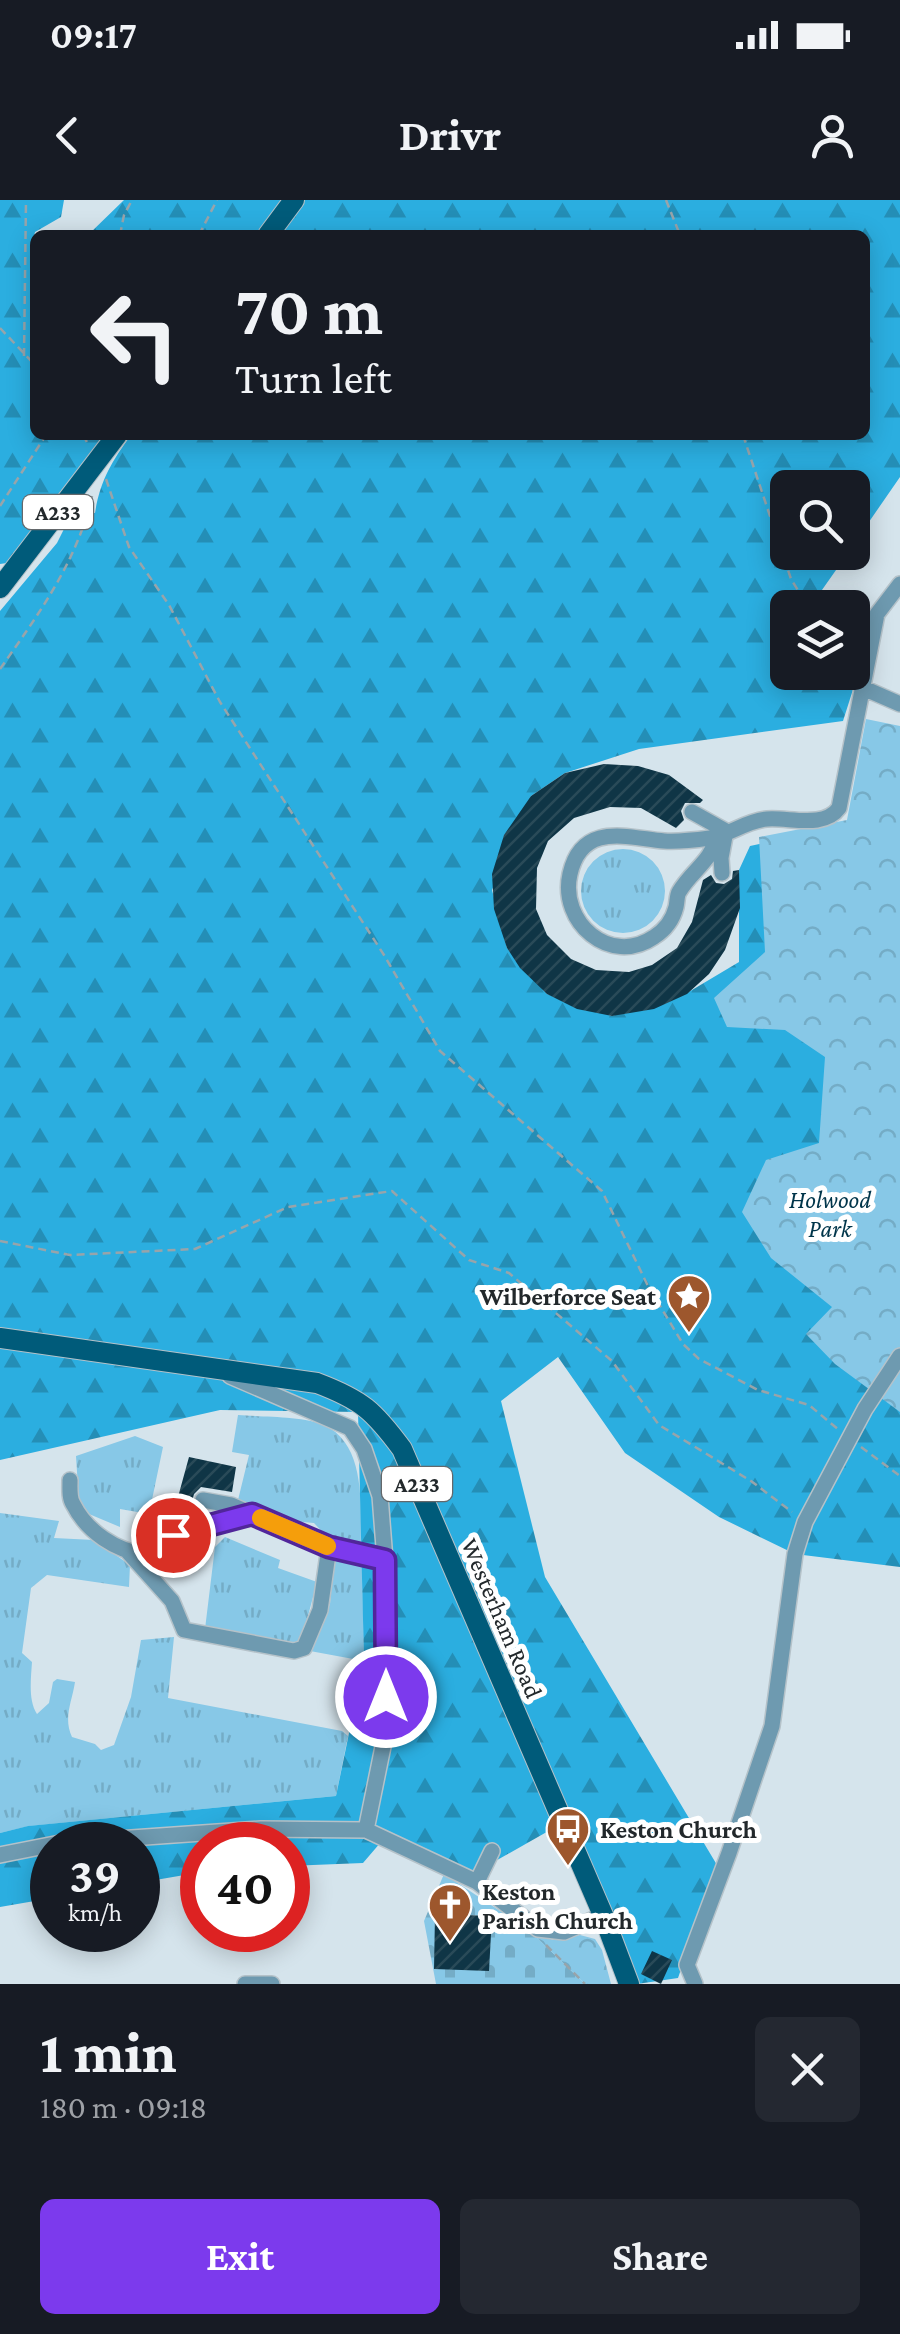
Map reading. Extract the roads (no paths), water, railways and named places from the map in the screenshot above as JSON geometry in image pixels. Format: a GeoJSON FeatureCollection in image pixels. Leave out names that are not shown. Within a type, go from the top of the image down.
{"type":"FeatureCollection","features":[{"type":"Feature","properties":{"kind":"main road"},"geometry":{"type":"LineString","coordinates":[[272,230],[294,200]]}},
{"type":"Feature","properties":{"kind":"main road","name":"A233"},"geometry":{"type":"LineString","coordinates":[[0,588],[113,440]]}},
{"type":"Feature","properties":{"kind":"main road","name":"Westerham Road"},"geometry":{"type":"LineString","coordinates":[[0,1338],[318,1384],[348,1395],[376,1414],[402,1449],[603,1915],[629,1984]]}},
{"type":"Feature","properties":{"kind":"street"},"geometry":{"type":"LineString","coordinates":[[870,648],[878,614],[900,584]]}},
{"type":"Feature","properties":{"kind":"street"},"geometry":{"type":"LineString","coordinates":[[722,834],[701,868],[678,893],[671,919],[652,939],[635,945],[602,943],[588,934],[569,907],[570,871],[588,846],[602,836],[618,834],[666,841],[722,834],[766,819],[822,820],[834,816],[839,808],[860,690]]}},
{"type":"Feature","properties":{"kind":"street"},"geometry":{"type":"LineString","coordinates":[[868,690],[900,704]]}},
{"type":"Feature","properties":{"kind":"street"},"geometry":{"type":"LineString","coordinates":[[692,812],[722,834]]}},
{"type":"Feature","properties":{"kind":"street"},"geometry":{"type":"LineString","coordinates":[[722,834],[722,874]]}},
{"type":"Feature","properties":{"kind":"street"},"geometry":{"type":"LineString","coordinates":[[695,1984],[687,1965],[772,1726],[795,1554],[805,1522],[900,1356]]}},
{"type":"Feature","properties":{"kind":"street"},"geometry":{"type":"LineString","coordinates":[[208,1366],[350,1428],[364,1449],[380,1496],[385,1560],[386,1732],[366,1830]]}},
{"type":"Feature","properties":{"kind":"street"},"geometry":{"type":"LineString","coordinates":[[70,1480],[71,1502],[100,1537],[128,1552],[172,1600],[184,1630],[294,1650],[304,1648],[320,1610],[329,1547]]}},
{"type":"Feature","properties":{"kind":"street"},"geometry":{"type":"LineString","coordinates":[[204,1500],[252,1514],[329,1547],[385,1560]]}},
{"type":"Feature","properties":{"kind":"street"},"geometry":{"type":"LineString","coordinates":[[173,1535],[252,1514]]}},
{"type":"Feature","properties":{"kind":"street"},"geometry":{"type":"LineString","coordinates":[[128,1552],[146,1554]]}},
{"type":"Feature","properties":{"kind":"street"},"geometry":{"type":"LineString","coordinates":[[0,1855],[60,1843],[261,1828],[366,1830],[478,1882],[538,1929],[564,1932],[603,1915]]}},
{"type":"Feature","properties":{"kind":"street"},"geometry":{"type":"LineString","coordinates":[[478,1882],[492,1851]]}},
{"type":"Feature","properties":{"kind":"street"},"geometry":{"type":"LineString","coordinates":[[245,1984],[272,1984]]}},
{"type":"Feature","properties":{"kind":"place","name":"Wilberforce Seat"},"geometry":{"type":"Point","coordinates":[689,1334]}},
{"type":"Feature","properties":{"kind":"place","name":"Keston Church"},"geometry":{"type":"Point","coordinates":[568,1867]}},
{"type":"Feature","properties":{"kind":"place","name":"Keston Parish Church"},"geometry":{"type":"Point","coordinates":[450,1943]}},
{"type":"Feature","properties":{"kind":"park label","name":"Holwood Park"},"geometry":{"type":"Point","coordinates":[830,1214]}}]}
